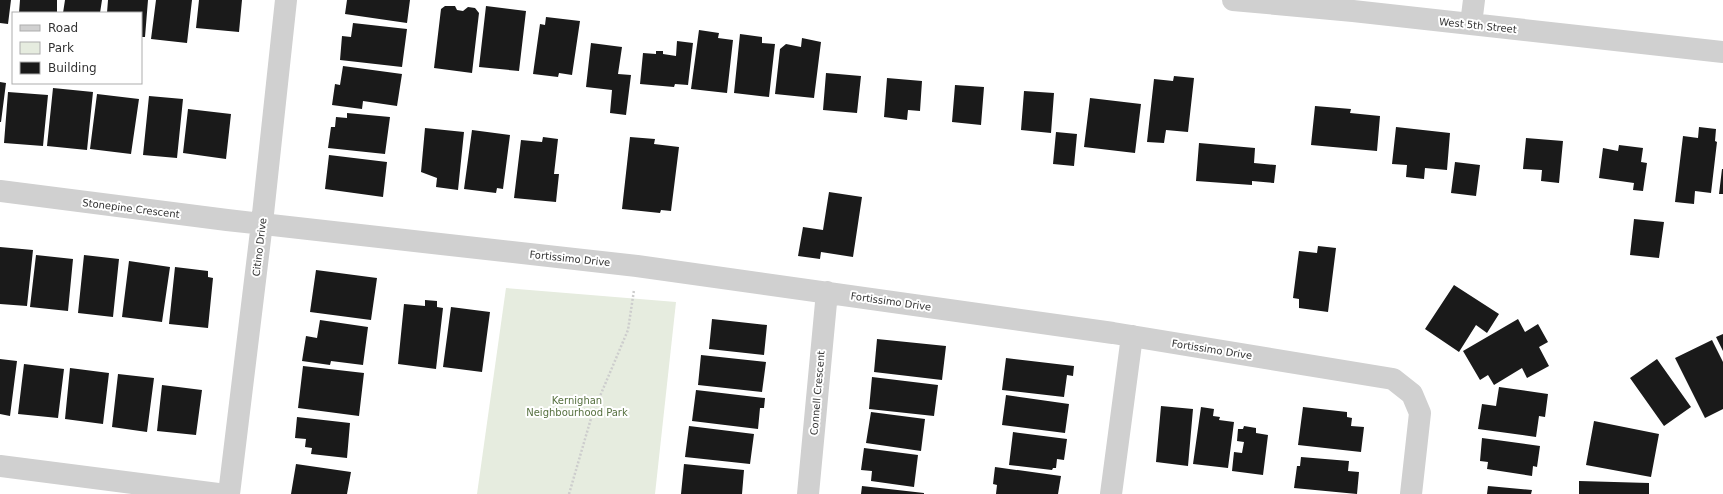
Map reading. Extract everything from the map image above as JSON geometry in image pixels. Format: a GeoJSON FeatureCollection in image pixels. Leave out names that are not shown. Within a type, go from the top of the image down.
{"type":"FeatureCollection","features":[{"type":"Feature","properties":{"kind":"street","name":"Citino Drive"},"geometry":{"type":"LineString","coordinates":[[229,494],[262,223],[286,0]]}},
{"type":"Feature","properties":{"kind":"street","name":"West 5th Street"},"geometry":{"type":"LineString","coordinates":[[1233,0],[1354,6],[1471,24],[1723,52]]}},
{"type":"Feature","properties":{"kind":"street"},"geometry":{"type":"LineString","coordinates":[[1471,24],[1474,0]]}},
{"type":"Feature","properties":{"kind":"street","name":"Stonepine Crescent"},"geometry":{"type":"LineString","coordinates":[[0,191],[262,223]]}},
{"type":"Feature","properties":{"kind":"street","name":"Fortissimo Drive"},"geometry":{"type":"LineString","coordinates":[[262,223],[637,266],[827,292],[1132,336],[1393,379],[1412,394],[1420,413],[1411,494]]}},
{"type":"Feature","properties":{"kind":"street","name":"Connell Crescent"},"geometry":{"type":"LineString","coordinates":[[808,494],[827,292]]}},
{"type":"Feature","properties":{"kind":"street"},"geometry":{"type":"LineString","coordinates":[[1111,494],[1132,336]]}},
{"type":"Feature","properties":{"kind":"street"},"geometry":{"type":"LineString","coordinates":[[0,466],[218,494]]}},
{"type":"Feature","properties":{"kind":"path"},"geometry":{"type":"LineString","coordinates":[[569,494],[592,415],[628,330],[637,266]]}},
{"type":"Feature","properties":{"kind":"green space","name":"Kernighan Neighbourhood Park"},"geometry":{"type":"Polygon","coordinates":[[[506,288],[676,302],[655,494],[477,494],[506,288]]]}},
{"type":"Feature","properties":{"kind":"building"},"geometry":{"type":"Polygon","coordinates":[[[0,0],[11,0],[8,24],[0,23],[0,0]]]}},
{"type":"Feature","properties":{"kind":"building"},"geometry":{"type":"Polygon","coordinates":[[[20,0],[57,0],[57,12],[19,12],[20,0]]]}},
{"type":"Feature","properties":{"kind":"building"},"geometry":{"type":"Polygon","coordinates":[[[65,0],[102,0],[100,12],[63,12],[65,0]]]}},
{"type":"Feature","properties":{"kind":"building"},"geometry":{"type":"Polygon","coordinates":[[[108,0],[148,0],[145,37],[142,37],[142,12],[107,12],[108,0]]]}},
{"type":"Feature","properties":{"kind":"building"},"geometry":{"type":"Polygon","coordinates":[[[156,0],[192,0],[187,43],[151,39],[156,0]]]}},
{"type":"Feature","properties":{"kind":"building"},"geometry":{"type":"Polygon","coordinates":[[[199,0],[242,0],[239,32],[196,28],[199,0]]]}},
{"type":"Feature","properties":{"kind":"building"},"geometry":{"type":"Polygon","coordinates":[[[347,0],[410,0],[407,23],[345,14],[347,0]]]}},
{"type":"Feature","properties":{"kind":"building"},"geometry":{"type":"Polygon","coordinates":[[[445,6],[455,6],[457,10],[463,11],[468,7],[475,8],[479,13],[472,73],[434,68],[441,9],[445,6]]]}},
{"type":"Feature","properties":{"kind":"building"},"geometry":{"type":"Polygon","coordinates":[[[486,6],[526,11],[519,71],[479,67],[486,6]]]}},
{"type":"Feature","properties":{"kind":"building"},"geometry":{"type":"Polygon","coordinates":[[[546,17],[580,21],[572,75],[559,73],[558,77],[533,74],[540,24],[545,25],[546,17]]]}},
{"type":"Feature","properties":{"kind":"building"},"geometry":{"type":"Polygon","coordinates":[[[353,23],[407,29],[402,67],[340,60],[342,36],[351,37],[353,23]]]}},
{"type":"Feature","properties":{"kind":"building"},"geometry":{"type":"Polygon","coordinates":[[[699,30],[719,33],[718,38],[733,40],[727,93],[691,89],[699,30]]]}},
{"type":"Feature","properties":{"kind":"building"},"geometry":{"type":"Polygon","coordinates":[[[740,34],[762,37],[762,43],[775,44],[769,97],[734,93],[740,34]]]}},
{"type":"Feature","properties":{"kind":"building"},"geometry":{"type":"Polygon","coordinates":[[[802,38],[821,42],[814,98],[775,94],[780,49],[786,44],[801,47],[802,38]]]}},
{"type":"Feature","properties":{"kind":"building"},"geometry":{"type":"Polygon","coordinates":[[[677,41],[693,43],[688,85],[675,84],[674,87],[640,84],[643,53],[656,54],[656,51],[663,51],[663,54],[676,56],[677,41]]]}},
{"type":"Feature","properties":{"kind":"building"},"geometry":{"type":"Polygon","coordinates":[[[591,43],[622,47],[618,74],[631,75],[626,115],[610,113],[612,90],[586,87],[591,43]]]}},
{"type":"Feature","properties":{"kind":"building"},"geometry":{"type":"Polygon","coordinates":[[[343,66],[402,74],[397,106],[363,101],[362,109],[332,105],[335,84],[340,85],[343,66]]]}},
{"type":"Feature","properties":{"kind":"building"},"geometry":{"type":"Polygon","coordinates":[[[826,73],[861,76],[857,113],[823,110],[826,73]]]}},
{"type":"Feature","properties":{"kind":"building"},"geometry":{"type":"Polygon","coordinates":[[[1174,76],[1194,78],[1188,132],[1166,130],[1164,143],[1147,142],[1154,79],[1173,81],[1174,76]]]}},
{"type":"Feature","properties":{"kind":"building"},"geometry":{"type":"Polygon","coordinates":[[[887,78],[922,81],[920,111],[908,110],[907,120],[884,117],[887,78]]]}},
{"type":"Feature","properties":{"kind":"building"},"geometry":{"type":"Polygon","coordinates":[[[0,82],[6,83],[1,122],[0,122],[0,82]]]}},
{"type":"Feature","properties":{"kind":"building"},"geometry":{"type":"Polygon","coordinates":[[[955,85],[984,87],[981,125],[952,122],[955,85]]]}},
{"type":"Feature","properties":{"kind":"building"},"geometry":{"type":"Polygon","coordinates":[[[53,88],[93,92],[87,150],[47,146],[53,88]]]}},
{"type":"Feature","properties":{"kind":"building"},"geometry":{"type":"Polygon","coordinates":[[[1024,91],[1054,93],[1051,133],[1021,130],[1024,91]]]}},
{"type":"Feature","properties":{"kind":"building"},"geometry":{"type":"Polygon","coordinates":[[[8,92],[48,95],[43,146],[4,143],[8,92]]]}},
{"type":"Feature","properties":{"kind":"building"},"geometry":{"type":"Polygon","coordinates":[[[97,94],[139,99],[131,154],[90,149],[97,94]]]}},
{"type":"Feature","properties":{"kind":"building"},"geometry":{"type":"Polygon","coordinates":[[[149,96],[183,99],[177,158],[143,155],[149,96]]]}},
{"type":"Feature","properties":{"kind":"building"},"geometry":{"type":"Polygon","coordinates":[[[1090,98],[1141,104],[1135,153],[1084,147],[1090,98]]]}},
{"type":"Feature","properties":{"kind":"building"},"geometry":{"type":"Polygon","coordinates":[[[1315,106],[1351,109],[1350,113],[1380,116],[1377,151],[1311,145],[1315,106]]]}},
{"type":"Feature","properties":{"kind":"building"},"geometry":{"type":"Polygon","coordinates":[[[188,109],[231,114],[226,159],[183,153],[188,109]]]}},
{"type":"Feature","properties":{"kind":"building"},"geometry":{"type":"Polygon","coordinates":[[[347,113],[390,117],[385,154],[328,148],[331,127],[335,127],[336,117],[347,118],[347,113]]]}},
{"type":"Feature","properties":{"kind":"building"},"geometry":{"type":"Polygon","coordinates":[[[1396,127],[1450,133],[1447,170],[1425,168],[1424,179],[1406,177],[1407,165],[1392,164],[1396,127]]]}},
{"type":"Feature","properties":{"kind":"building"},"geometry":{"type":"Polygon","coordinates":[[[1699,127],[1716,129],[1715,141],[1717,142],[1711,193],[1695,191],[1694,204],[1675,202],[1683,136],[1698,138],[1699,127]]]}},
{"type":"Feature","properties":{"kind":"building"},"geometry":{"type":"Polygon","coordinates":[[[425,128],[464,132],[458,190],[436,187],[437,178],[421,172],[425,128]]]}},
{"type":"Feature","properties":{"kind":"building"},"geometry":{"type":"Polygon","coordinates":[[[472,130],[510,135],[503,189],[497,188],[496,193],[464,189],[472,130]]]}},
{"type":"Feature","properties":{"kind":"building"},"geometry":{"type":"Polygon","coordinates":[[[1056,132],[1077,134],[1074,166],[1053,164],[1056,132]]]}},
{"type":"Feature","properties":{"kind":"building"},"geometry":{"type":"Polygon","coordinates":[[[543,137],[558,139],[554,174],[559,174],[556,202],[514,198],[521,140],[542,142],[543,137]]]}},
{"type":"Feature","properties":{"kind":"building"},"geometry":{"type":"Polygon","coordinates":[[[630,137],[655,139],[654,144],[679,147],[671,211],[661,210],[660,213],[622,209],[630,137]]]}},
{"type":"Feature","properties":{"kind":"building"},"geometry":{"type":"Polygon","coordinates":[[[1526,138],[1563,141],[1559,183],[1541,181],[1542,170],[1523,169],[1526,138]]]}},
{"type":"Feature","properties":{"kind":"building"},"geometry":{"type":"Polygon","coordinates":[[[1199,143],[1255,148],[1254,163],[1276,165],[1274,183],[1252,181],[1252,185],[1196,181],[1199,143]]]}},
{"type":"Feature","properties":{"kind":"building"},"geometry":{"type":"Polygon","coordinates":[[[1619,145],[1643,148],[1641,162],[1647,163],[1643,191],[1633,190],[1634,183],[1599,178],[1603,148],[1618,151],[1619,145]]]}},
{"type":"Feature","properties":{"kind":"building"},"geometry":{"type":"Polygon","coordinates":[[[329,155],[387,162],[383,197],[325,189],[329,155]]]}},
{"type":"Feature","properties":{"kind":"building"},"geometry":{"type":"Polygon","coordinates":[[[1455,162],[1480,165],[1476,196],[1451,193],[1455,162]]]}},
{"type":"Feature","properties":{"kind":"building"},"geometry":{"type":"Polygon","coordinates":[[[1722,169],[1723,194],[1719,194],[1722,169]]]}},
{"type":"Feature","properties":{"kind":"building"},"geometry":{"type":"Polygon","coordinates":[[[829,192],[862,197],[853,257],[821,252],[820,259],[798,256],[803,227],[823,230],[829,192]]]}},
{"type":"Feature","properties":{"kind":"building"},"geometry":{"type":"Polygon","coordinates":[[[1634,219],[1664,222],[1659,258],[1630,255],[1634,219]]]}},
{"type":"Feature","properties":{"kind":"building"},"geometry":{"type":"Polygon","coordinates":[[[1318,246],[1336,248],[1328,312],[1299,308],[1299,299],[1293,298],[1299,251],[1317,253],[1318,246]]]}},
{"type":"Feature","properties":{"kind":"building"},"geometry":{"type":"Polygon","coordinates":[[[0,247],[33,250],[27,306],[0,304],[0,247]]]}},
{"type":"Feature","properties":{"kind":"building"},"geometry":{"type":"Polygon","coordinates":[[[36,255],[73,259],[68,311],[30,307],[36,255]]]}},
{"type":"Feature","properties":{"kind":"building"},"geometry":{"type":"Polygon","coordinates":[[[84,255],[119,259],[113,317],[78,313],[84,255]]]}},
{"type":"Feature","properties":{"kind":"building"},"geometry":{"type":"Polygon","coordinates":[[[129,261],[170,267],[162,322],[122,317],[129,261]]]}},
{"type":"Feature","properties":{"kind":"building"},"geometry":{"type":"Polygon","coordinates":[[[175,267],[208,271],[208,277],[213,278],[208,328],[169,324],[175,267]]]}},
{"type":"Feature","properties":{"kind":"building"},"geometry":{"type":"Polygon","coordinates":[[[316,270],[377,278],[371,320],[310,312],[316,270]]]}},
{"type":"Feature","properties":{"kind":"building"},"geometry":{"type":"Polygon","coordinates":[[[1454,285],[1499,314],[1487,333],[1476,325],[1459,352],[1425,329],[1454,285]]]}},
{"type":"Feature","properties":{"kind":"building"},"geometry":{"type":"Polygon","coordinates":[[[425,300],[437,301],[437,307],[443,308],[436,369],[398,364],[404,304],[425,306],[425,300]]]}},
{"type":"Feature","properties":{"kind":"building"},"geometry":{"type":"Polygon","coordinates":[[[451,307],[490,312],[482,372],[443,367],[451,307]]]}},
{"type":"Feature","properties":{"kind":"building"},"geometry":{"type":"Polygon","coordinates":[[[712,319],[767,325],[764,355],[709,349],[712,319]]]}},
{"type":"Feature","properties":{"kind":"building"},"geometry":{"type":"Polygon","coordinates":[[[1518,319],[1525,332],[1538,324],[1548,342],[1539,347],[1549,366],[1527,378],[1522,368],[1494,385],[1488,375],[1480,380],[1463,351],[1518,319]]]}},
{"type":"Feature","properties":{"kind":"building"},"geometry":{"type":"Polygon","coordinates":[[[320,320],[368,327],[363,365],[331,361],[330,365],[302,361],[306,336],[317,338],[320,320]]]}},
{"type":"Feature","properties":{"kind":"building"},"geometry":{"type":"Polygon","coordinates":[[[1723,334],[1723,351],[1716,337],[1723,334]]]}},
{"type":"Feature","properties":{"kind":"building"},"geometry":{"type":"Polygon","coordinates":[[[877,339],[946,346],[942,380],[874,372],[877,339]]]}},
{"type":"Feature","properties":{"kind":"building"},"geometry":{"type":"Polygon","coordinates":[[[1712,340],[1723,362],[1723,409],[1705,418],[1675,358],[1712,340]]]}},
{"type":"Feature","properties":{"kind":"building"},"geometry":{"type":"Polygon","coordinates":[[[701,355],[766,362],[762,392],[698,385],[701,355]]]}},
{"type":"Feature","properties":{"kind":"building"},"geometry":{"type":"Polygon","coordinates":[[[1006,358],[1074,366],[1073,376],[1067,375],[1064,397],[1002,390],[1006,358]]]}},
{"type":"Feature","properties":{"kind":"building"},"geometry":{"type":"Polygon","coordinates":[[[0,359],[17,361],[10,416],[0,414],[0,359]]]}},
{"type":"Feature","properties":{"kind":"building"},"geometry":{"type":"Polygon","coordinates":[[[1657,359],[1691,407],[1664,426],[1630,378],[1657,359]]]}},
{"type":"Feature","properties":{"kind":"building"},"geometry":{"type":"Polygon","coordinates":[[[24,364],[64,369],[58,418],[18,414],[24,364]]]}},
{"type":"Feature","properties":{"kind":"building"},"geometry":{"type":"Polygon","coordinates":[[[303,366],[364,373],[359,416],[298,408],[303,366]]]}},
{"type":"Feature","properties":{"kind":"building"},"geometry":{"type":"Polygon","coordinates":[[[70,368],[109,373],[103,424],[65,419],[70,368]]]}},
{"type":"Feature","properties":{"kind":"building"},"geometry":{"type":"Polygon","coordinates":[[[118,374],[154,378],[147,432],[112,427],[118,374]]]}},
{"type":"Feature","properties":{"kind":"building"},"geometry":{"type":"Polygon","coordinates":[[[872,377],[938,385],[934,416],[869,409],[872,377]]]}},
{"type":"Feature","properties":{"kind":"building"},"geometry":{"type":"Polygon","coordinates":[[[162,385],[202,390],[196,435],[157,431],[162,385]]]}},
{"type":"Feature","properties":{"kind":"building"},"geometry":{"type":"Polygon","coordinates":[[[1499,387],[1548,394],[1545,417],[1539,416],[1536,437],[1478,429],[1482,404],[1496,406],[1499,387]]]}},
{"type":"Feature","properties":{"kind":"building"},"geometry":{"type":"Polygon","coordinates":[[[696,390],[765,398],[764,408],[760,408],[758,429],[692,421],[696,390]]]}},
{"type":"Feature","properties":{"kind":"building"},"geometry":{"type":"Polygon","coordinates":[[[1006,395],[1069,404],[1065,433],[1002,425],[1006,395]]]}},
{"type":"Feature","properties":{"kind":"building"},"geometry":{"type":"Polygon","coordinates":[[[1161,406],[1193,409],[1188,466],[1156,462],[1161,406]]]}},
{"type":"Feature","properties":{"kind":"building"},"geometry":{"type":"Polygon","coordinates":[[[1201,407],[1214,409],[1213,416],[1220,417],[1219,420],[1234,422],[1228,468],[1193,464],[1201,407]]]}},
{"type":"Feature","properties":{"kind":"building"},"geometry":{"type":"Polygon","coordinates":[[[1303,407],[1347,412],[1347,417],[1352,418],[1351,426],[1364,427],[1361,452],[1298,445],[1303,407]]]}},
{"type":"Feature","properties":{"kind":"building"},"geometry":{"type":"Polygon","coordinates":[[[871,412],[925,419],[921,451],[866,443],[871,412]]]}},
{"type":"Feature","properties":{"kind":"building"},"geometry":{"type":"Polygon","coordinates":[[[297,417],[350,423],[347,458],[311,454],[312,448],[305,447],[306,439],[295,438],[297,417]]]}},
{"type":"Feature","properties":{"kind":"building"},"geometry":{"type":"Polygon","coordinates":[[[1594,421],[1659,434],[1651,477],[1586,465],[1594,421]]]}},
{"type":"Feature","properties":{"kind":"building"},"geometry":{"type":"Polygon","coordinates":[[[689,426],[754,434],[750,464],[685,457],[689,426]]]}},
{"type":"Feature","properties":{"kind":"building"},"geometry":{"type":"Polygon","coordinates":[[[1244,426],[1256,428],[1256,433],[1268,435],[1263,475],[1232,471],[1234,452],[1242,453],[1244,442],[1237,441],[1238,429],[1243,429],[1244,426]]]}},
{"type":"Feature","properties":{"kind":"building"},"geometry":{"type":"Polygon","coordinates":[[[1013,432],[1067,439],[1064,460],[1057,459],[1056,468],[1053,468],[1052,470],[1009,465],[1013,432]]]}},
{"type":"Feature","properties":{"kind":"building"},"geometry":{"type":"Polygon","coordinates":[[[1482,438],[1540,446],[1537,467],[1533,466],[1532,476],[1487,469],[1488,462],[1480,461],[1482,438]]]}},
{"type":"Feature","properties":{"kind":"building"},"geometry":{"type":"Polygon","coordinates":[[[864,448],[918,455],[914,487],[871,481],[872,471],[861,470],[864,448]]]}},
{"type":"Feature","properties":{"kind":"building"},"geometry":{"type":"Polygon","coordinates":[[[1301,457],[1349,461],[1348,471],[1359,472],[1357,494],[1294,488],[1297,466],[1300,466],[1301,457]]]}},
{"type":"Feature","properties":{"kind":"building"},"geometry":{"type":"Polygon","coordinates":[[[296,464],[351,472],[347,494],[291,494],[296,464]]]}},
{"type":"Feature","properties":{"kind":"building"},"geometry":{"type":"Polygon","coordinates":[[[684,464],[744,470],[742,494],[681,494],[684,464]]]}},
{"type":"Feature","properties":{"kind":"building"},"geometry":{"type":"Polygon","coordinates":[[[995,467],[1061,476],[1058,494],[996,494],[997,485],[993,484],[995,467]]]}},
{"type":"Feature","properties":{"kind":"building"},"geometry":{"type":"Polygon","coordinates":[[[1579,481],[1649,483],[1649,494],[1579,494],[1579,481]]]}},
{"type":"Feature","properties":{"kind":"building"},"geometry":{"type":"Polygon","coordinates":[[[862,486],[924,493],[924,494],[861,494],[862,486]]]}},
{"type":"Feature","properties":{"kind":"building"},"geometry":{"type":"Polygon","coordinates":[[[1488,486],[1532,490],[1531,494],[1487,494],[1488,486]]]}}]}
